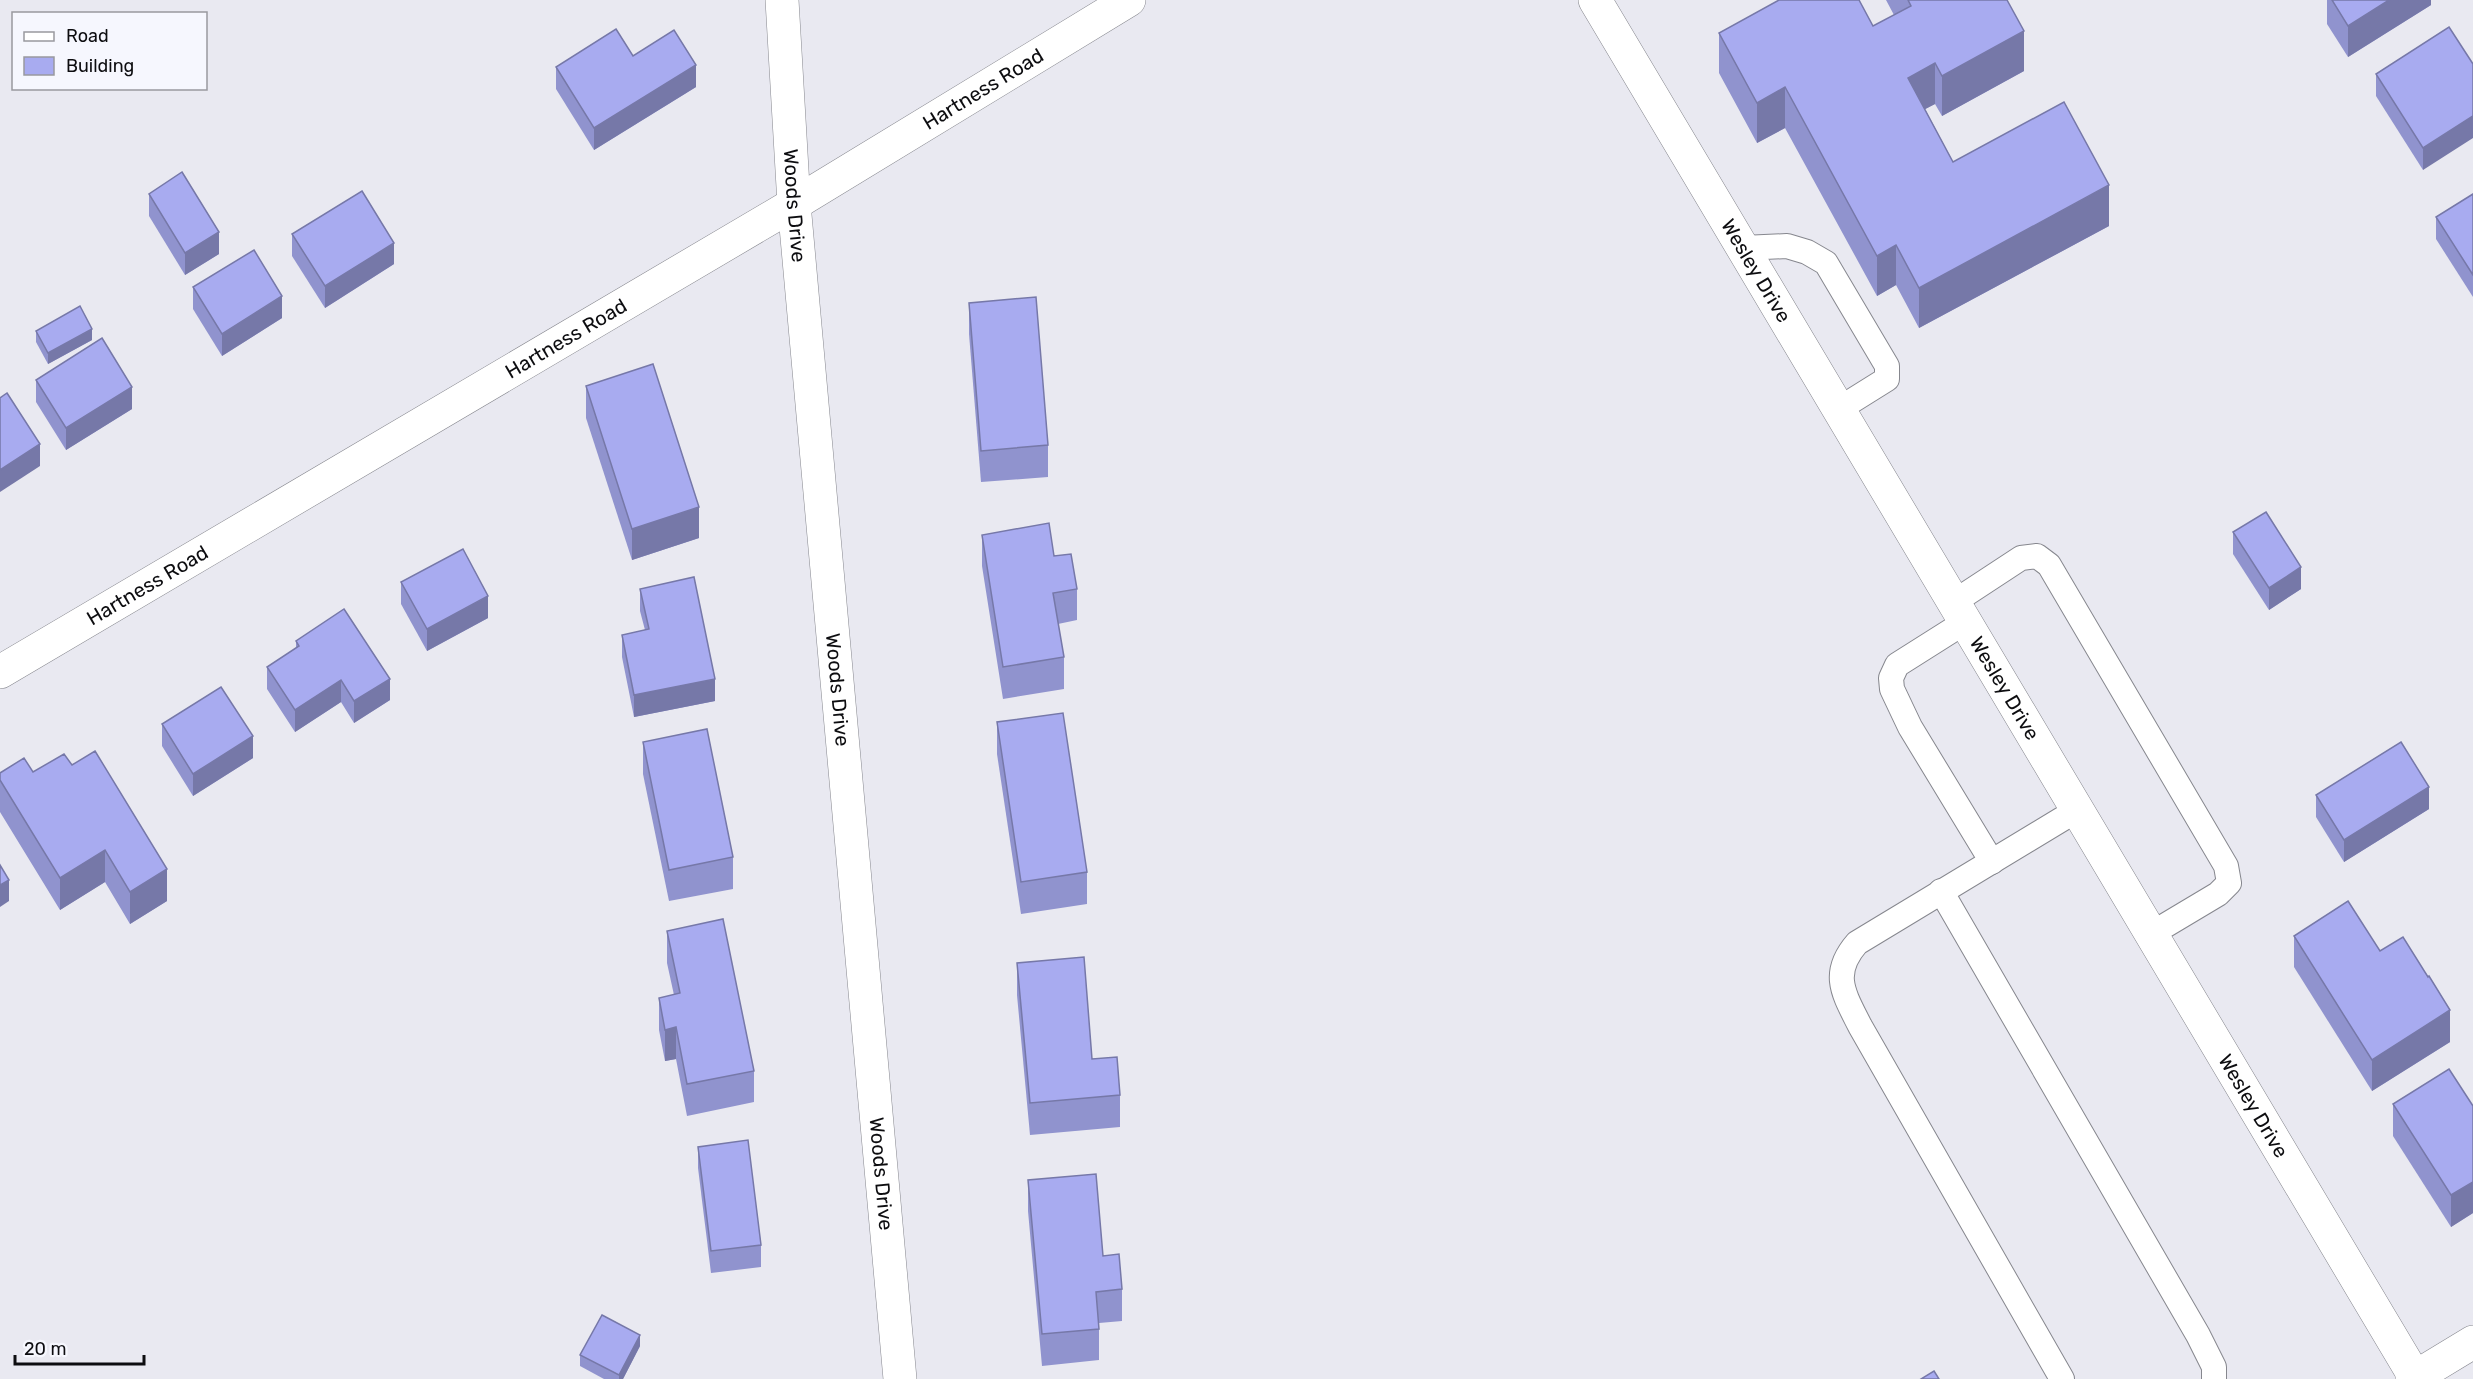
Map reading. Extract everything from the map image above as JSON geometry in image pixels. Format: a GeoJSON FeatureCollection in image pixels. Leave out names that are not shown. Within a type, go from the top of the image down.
{"type":"FeatureCollection","features":[{"type":"Feature","properties":{"kind":"street","name":"Woods Drive"},"geometry":{"type":"LineString","coordinates":[[782,0],[794,204],[900,1379]]}},
{"type":"Feature","properties":{"kind":"street","name":"Hartness Road"},"geometry":{"type":"LineString","coordinates":[[0,672],[794,204],[1129,0]]}},
{"type":"Feature","properties":{"kind":"street","name":"Wesley Drive"},"geometry":{"type":"LineString","coordinates":[[1595,0],[2414,1378]]}},
{"type":"Feature","properties":{"kind":"street"},"geometry":{"type":"LineString","coordinates":[[2414,1378],[2473,1342]]}},
{"type":"Feature","properties":{"kind":"lane"},"geometry":{"type":"LineString","coordinates":[[1743,248],[1787,246],[1807,252],[1826,263],[1887,366],[1887,379],[1839,410]]}},
{"type":"Feature","properties":{"kind":"lane"},"geometry":{"type":"LineString","coordinates":[[1992,862],[1910,727],[1892,689],[1892,678],[1897,665],[2021,558],[2037,556],[2049,565],[2226,866],[2229,883],[2218,894],[2151,934]]}},
{"type":"Feature","properties":{"kind":"lane"},"geometry":{"type":"LineString","coordinates":[[2062,1379],[1860,1026],[1842,990],[1841,969],[1848,953],[1857,943],[2077,810]]}},
{"type":"Feature","properties":{"kind":"lane"},"geometry":{"type":"LineString","coordinates":[[1941,891],[2192,1325],[2214,1367],[2214,1379]]}},
{"type":"Feature","properties":{"kind":"building"},"geometry":{"type":"Polygon","coordinates":[[[1779,0],[1859,0],[1873,26],[1911,6],[1908,0],[2007,0],[2024,31],[1942,76],[1935,63],[1908,78],[1953,162],[2064,102],[2109,185],[1919,288],[1896,245],[1877,256],[1785,87],[1757,103],[1719,33],[1779,0]]]}},
{"type":"Feature","properties":{"kind":"building"},"geometry":{"type":"Polygon","coordinates":[[[2332,0],[2389,0],[2348,26],[2332,0]]]}},
{"type":"Feature","properties":{"kind":"building"},"geometry":{"type":"Polygon","coordinates":[[[2449,27],[2473,64],[2473,116],[2423,148],[2376,74],[2449,27]]]}},
{"type":"Feature","properties":{"kind":"building"},"geometry":{"type":"Polygon","coordinates":[[[616,29],[633,56],[674,30],[696,65],[594,128],[556,67],[616,29]]]}},
{"type":"Feature","properties":{"kind":"building"},"geometry":{"type":"Polygon","coordinates":[[[182,172],[219,232],[185,253],[149,194],[182,172]]]}},
{"type":"Feature","properties":{"kind":"building"},"geometry":{"type":"Polygon","coordinates":[[[362,191],[394,243],[325,286],[292,234],[362,191]]]}},
{"type":"Feature","properties":{"kind":"building"},"geometry":{"type":"Polygon","coordinates":[[[2473,194],[2473,275],[2436,217],[2473,194]]]}},
{"type":"Feature","properties":{"kind":"building"},"geometry":{"type":"Polygon","coordinates":[[[254,250],[282,296],[222,334],[193,287],[254,250]]]}},
{"type":"Feature","properties":{"kind":"building"},"geometry":{"type":"Polygon","coordinates":[[[1036,297],[1048,445],[981,451],[969,303],[1036,297]]]}},
{"type":"Feature","properties":{"kind":"building"},"geometry":{"type":"Polygon","coordinates":[[[80,306],[92,329],[48,353],[36,331],[80,306]]]}},
{"type":"Feature","properties":{"kind":"building"},"geometry":{"type":"Polygon","coordinates":[[[102,338],[132,387],[66,428],[36,380],[102,338]]]}},
{"type":"Feature","properties":{"kind":"building"},"geometry":{"type":"Polygon","coordinates":[[[653,364],[699,507],[632,529],[586,386],[653,364]]]}},
{"type":"Feature","properties":{"kind":"building"},"geometry":{"type":"Polygon","coordinates":[[[7,393],[40,444],[0,470],[0,398],[7,393]]]}},
{"type":"Feature","properties":{"kind":"building"},"geometry":{"type":"Polygon","coordinates":[[[2266,512],[2301,567],[2269,588],[2233,532],[2266,512]]]}},
{"type":"Feature","properties":{"kind":"building"},"geometry":{"type":"Polygon","coordinates":[[[1049,523],[1054,556],[1071,554],[1077,589],[1053,593],[1064,657],[1003,667],[982,535],[1049,523]]]}},
{"type":"Feature","properties":{"kind":"building"},"geometry":{"type":"Polygon","coordinates":[[[463,549],[488,596],[427,629],[401,582],[463,549]]]}},
{"type":"Feature","properties":{"kind":"building"},"geometry":{"type":"Polygon","coordinates":[[[694,577],[715,679],[634,695],[622,635],[649,629],[640,589],[694,577]]]}},
{"type":"Feature","properties":{"kind":"building"},"geometry":{"type":"Polygon","coordinates":[[[344,609],[390,679],[354,701],[341,680],[295,710],[267,667],[299,646],[296,641],[344,609]]]}},
{"type":"Feature","properties":{"kind":"building"},"geometry":{"type":"Polygon","coordinates":[[[221,687],[253,736],[193,774],[162,724],[221,687]]]}},
{"type":"Feature","properties":{"kind":"building"},"geometry":{"type":"Polygon","coordinates":[[[1063,713],[1087,872],[1021,882],[997,722],[1063,713]]]}},
{"type":"Feature","properties":{"kind":"building"},"geometry":{"type":"Polygon","coordinates":[[[707,729],[733,857],[669,870],[643,742],[707,729]]]}},
{"type":"Feature","properties":{"kind":"building"},"geometry":{"type":"Polygon","coordinates":[[[2401,742],[2429,787],[2344,840],[2316,795],[2401,742]]]}},
{"type":"Feature","properties":{"kind":"building"},"geometry":{"type":"Polygon","coordinates":[[[95,751],[167,869],[130,892],[105,850],[60,878],[0,780],[0,773],[24,758],[33,772],[64,754],[72,765],[95,751]]]}},
{"type":"Feature","properties":{"kind":"building"},"geometry":{"type":"Polygon","coordinates":[[[0,865],[9,880],[0,885],[0,865]]]}},
{"type":"Feature","properties":{"kind":"building"},"geometry":{"type":"Polygon","coordinates":[[[2348,901],[2380,951],[2403,937],[2450,1010],[2372,1060],[2294,936],[2348,901]]]}},
{"type":"Feature","properties":{"kind":"building"},"geometry":{"type":"Polygon","coordinates":[[[723,919],[754,1071],[687,1084],[676,1027],[665,1030],[659,998],[680,993],[667,931],[723,919]]]}},
{"type":"Feature","properties":{"kind":"building"},"geometry":{"type":"Polygon","coordinates":[[[1084,957],[1092,1059],[1117,1057],[1120,1095],[1030,1103],[1017,963],[1084,957]]]}},
{"type":"Feature","properties":{"kind":"building"},"geometry":{"type":"Polygon","coordinates":[[[2449,1069],[2473,1106],[2473,1182],[2451,1195],[2393,1104],[2449,1069]]]}},
{"type":"Feature","properties":{"kind":"building"},"geometry":{"type":"Polygon","coordinates":[[[748,1140],[761,1245],[711,1251],[698,1147],[748,1140]]]}},
{"type":"Feature","properties":{"kind":"building"},"geometry":{"type":"Polygon","coordinates":[[[1096,1174],[1103,1256],[1119,1254],[1122,1289],[1096,1292],[1099,1329],[1042,1334],[1028,1180],[1096,1174]]]}},
{"type":"Feature","properties":{"kind":"building"},"geometry":{"type":"Polygon","coordinates":[[[602,1315],[640,1335],[619,1375],[580,1355],[602,1315]]]}},
{"type":"Feature","properties":{"kind":"building"},"geometry":{"type":"Polygon","coordinates":[[[1934,1371],[1939,1379],[1921,1379],[1934,1371]]]}}]}
